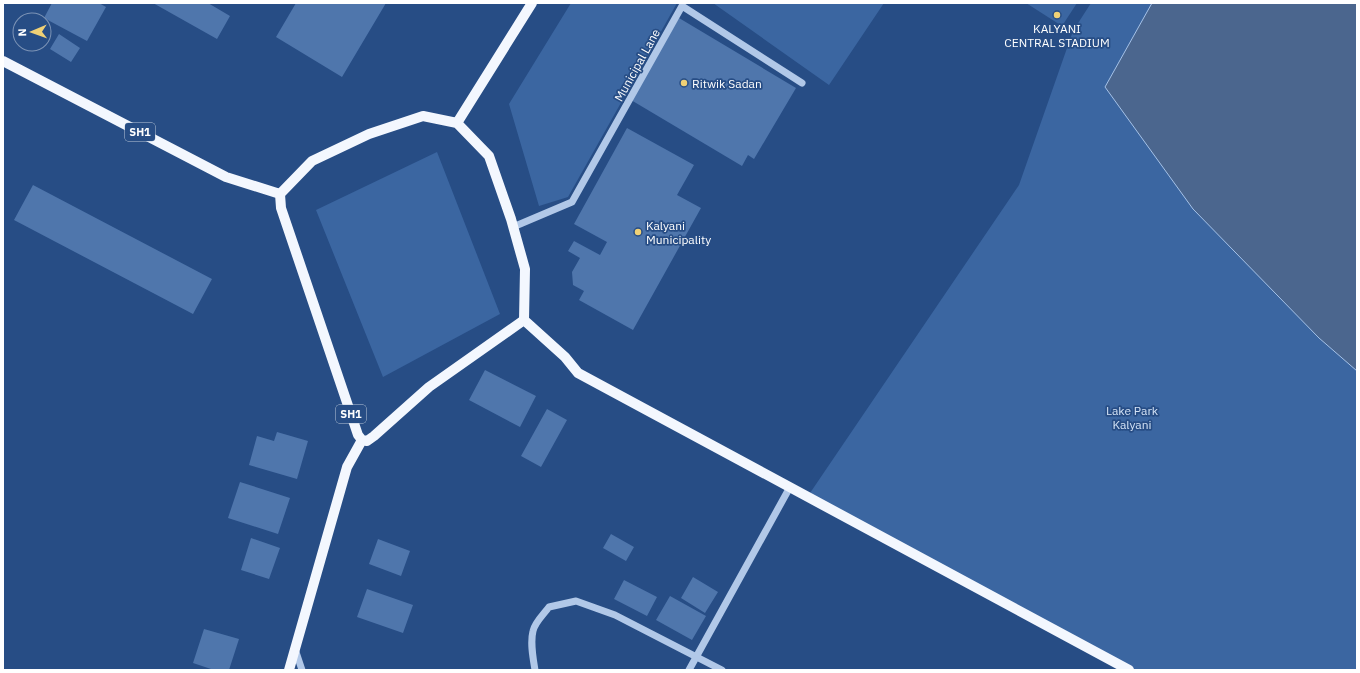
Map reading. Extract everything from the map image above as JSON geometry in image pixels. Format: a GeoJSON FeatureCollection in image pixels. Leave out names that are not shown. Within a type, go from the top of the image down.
{"type":"FeatureCollection","features":[{"type":"Feature","properties":{"kind":"main road"},"geometry":{"type":"LineString","coordinates":[[457,123],[532,3]]}},
{"type":"Feature","properties":{"kind":"main road","name":"SH1"},"geometry":{"type":"LineString","coordinates":[[3,61],[226,177],[280,194],[281,208],[356,430],[362,440]]}},
{"type":"Feature","properties":{"kind":"main road"},"geometry":{"type":"LineString","coordinates":[[280,194],[312,161],[369,134],[423,116],[457,123],[489,156],[513,227],[525,269],[524,320],[565,357],[578,373],[1129,670]]}},
{"type":"Feature","properties":{"kind":"main road","name":"SH1"},"geometry":{"type":"LineString","coordinates":[[362,440],[367,440],[374,436],[429,387],[524,320]]}},
{"type":"Feature","properties":{"kind":"main road","name":"SH1"},"geometry":{"type":"LineString","coordinates":[[289,670],[346,467],[362,440]]}},
{"type":"Feature","properties":{"kind":"street","name":"Municipal Lane"},"geometry":{"type":"LineString","coordinates":[[513,227],[572,202],[682,6],[802,83]]}},
{"type":"Feature","properties":{"kind":"street"},"geometry":{"type":"LineString","coordinates":[[689,670],[790,487]]}},
{"type":"Feature","properties":{"kind":"street"},"geometry":{"type":"LineString","coordinates":[[534,670],[532,652],[533,630],[549,606],[576,601],[615,615],[722,670]]}},
{"type":"Feature","properties":{"kind":"street"},"geometry":{"type":"LineString","coordinates":[[295,648],[302,670]]}},
{"type":"Feature","properties":{"kind":"green space"},"geometry":{"type":"Polygon","coordinates":[[[571,3],[677,3],[568,197],[539,206],[509,104],[571,3]]]}},
{"type":"Feature","properties":{"kind":"green space"},"geometry":{"type":"Polygon","coordinates":[[[713,3],[884,3],[829,85],[713,3]]]}},
{"type":"Feature","properties":{"kind":"green space","name":"KALYANI CENTRAL STADIUM"},"geometry":{"type":"Polygon","coordinates":[[[1026,3],[1077,3],[1062,26],[1026,3]]]}},
{"type":"Feature","properties":{"kind":"green space","name":"Lake Park Kalyani"},"geometry":{"type":"Polygon","coordinates":[[[1091,3],[1357,3],[1357,670],[1128,670],[808,496],[1019,185],[1073,31],[1091,3]]]}},
{"type":"Feature","properties":{"kind":"green space"},"geometry":{"type":"Polygon","coordinates":[[[437,152],[500,314],[383,377],[316,210],[437,152]]]}},
{"type":"Feature","properties":{"kind":"shaded area"},"geometry":{"type":"Polygon","coordinates":[[[1152,3],[1357,3],[1357,371],[1319,338],[1193,209],[1105,87],[1152,3]]]}},
{"type":"Feature","properties":{"kind":"building"},"geometry":{"type":"Polygon","coordinates":[[[52,3],[99,3],[106,7],[87,41],[52,22],[52,12],[47,12],[52,3]]]}},
{"type":"Feature","properties":{"kind":"building"},"geometry":{"type":"Polygon","coordinates":[[[153,3],[208,3],[230,16],[217,39],[153,3]]]}},
{"type":"Feature","properties":{"kind":"building"},"geometry":{"type":"Polygon","coordinates":[[[296,3],[386,3],[342,77],[276,37],[296,3]]]}},
{"type":"Feature","properties":{"kind":"building"},"geometry":{"type":"Polygon","coordinates":[[[679,18],[796,88],[754,159],[748,155],[742,166],[631,100],[679,18]]]}},
{"type":"Feature","properties":{"kind":"building"},"geometry":{"type":"Polygon","coordinates":[[[59,34],[80,48],[71,62],[52,50],[52,46],[59,34]]]}},
{"type":"Feature","properties":{"kind":"building","name":"Kalyani Municipality"},"geometry":{"type":"Polygon","coordinates":[[[627,128],[694,165],[677,195],[701,208],[633,330],[579,300],[584,291],[573,285],[572,272],[580,258],[568,251],[574,241],[600,255],[607,242],[574,224],[627,128]]]}},
{"type":"Feature","properties":{"kind":"building"},"geometry":{"type":"Polygon","coordinates":[[[33,185],[212,279],[193,314],[14,220],[33,185]]]}},
{"type":"Feature","properties":{"kind":"building"},"geometry":{"type":"Polygon","coordinates":[[[485,370],[536,396],[520,427],[469,400],[485,370]]]}},
{"type":"Feature","properties":{"kind":"building"},"geometry":{"type":"Polygon","coordinates":[[[547,409],[567,420],[541,467],[521,456],[547,409]]]}},
{"type":"Feature","properties":{"kind":"building"},"geometry":{"type":"Polygon","coordinates":[[[277,432],[308,441],[297,479],[249,465],[257,436],[274,441],[277,432]]]}},
{"type":"Feature","properties":{"kind":"building"},"geometry":{"type":"Polygon","coordinates":[[[240,482],[290,498],[278,534],[228,518],[240,482]]]}},
{"type":"Feature","properties":{"kind":"building"},"geometry":{"type":"Polygon","coordinates":[[[611,534],[634,547],[626,561],[603,548],[611,534]]]}},
{"type":"Feature","properties":{"kind":"building"},"geometry":{"type":"Polygon","coordinates":[[[251,538],[280,548],[269,579],[241,570],[251,538]]]}},
{"type":"Feature","properties":{"kind":"building"},"geometry":{"type":"Polygon","coordinates":[[[378,539],[410,551],[401,576],[369,564],[378,539]]]}},
{"type":"Feature","properties":{"kind":"building"},"geometry":{"type":"Polygon","coordinates":[[[693,577],[718,592],[705,613],[681,598],[693,577]]]}},
{"type":"Feature","properties":{"kind":"building"},"geometry":{"type":"Polygon","coordinates":[[[624,580],[657,597],[647,616],[614,599],[624,580]]]}},
{"type":"Feature","properties":{"kind":"building"},"geometry":{"type":"Polygon","coordinates":[[[367,589],[413,605],[403,633],[357,617],[367,589]]]}},
{"type":"Feature","properties":{"kind":"building"},"geometry":{"type":"Polygon","coordinates":[[[670,596],[706,616],[692,640],[656,620],[670,596]]]}},
{"type":"Feature","properties":{"kind":"building"},"geometry":{"type":"Polygon","coordinates":[[[204,629],[239,639],[229,670],[214,670],[193,663],[204,629]]]}},
{"type":"Feature","properties":{"kind":"place","name":"KALYANI CENTRAL STADIUM"},"geometry":{"type":"Point","coordinates":[1057,15]}},
{"type":"Feature","properties":{"kind":"place","name":"Ritwik Sadan"},"geometry":{"type":"Point","coordinates":[684,83]}},
{"type":"Feature","properties":{"kind":"place","name":"Kalyani Municipality"},"geometry":{"type":"Point","coordinates":[638,232]}}]}
